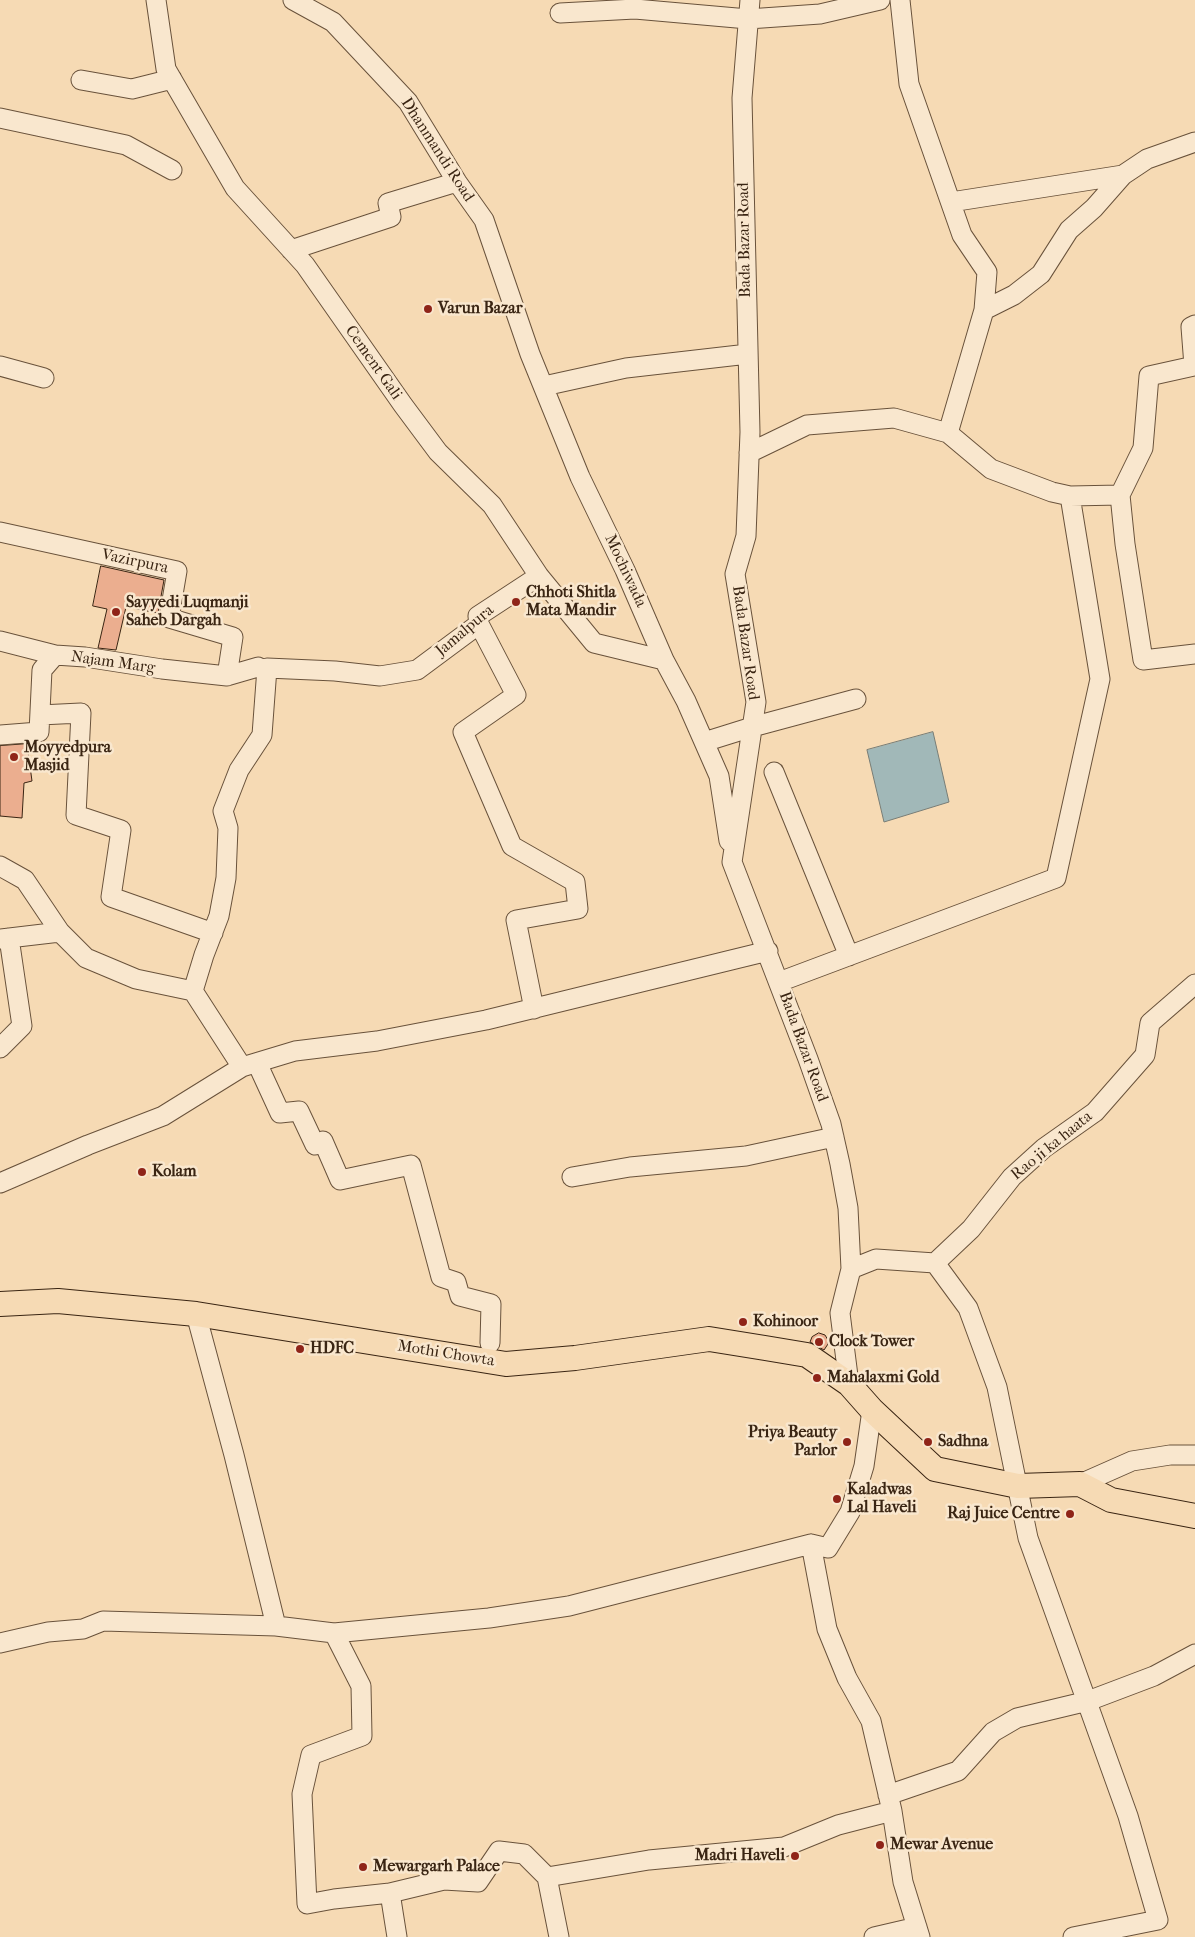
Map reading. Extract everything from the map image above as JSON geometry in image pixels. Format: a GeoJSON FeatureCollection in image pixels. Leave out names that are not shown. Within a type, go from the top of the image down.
{"type":"FeatureCollection","features":[{"type":"Feature","properties":{"kind":"main road","name":"Mothi Chowta"},"geometry":{"type":"LineString","coordinates":[[0,1304],[58,1301],[196,1314],[506,1364],[575,1358],[709,1339],[807,1355],[849,1384],[872,1410],[935,1468],[1018,1486],[1080,1484]]}},
{"type":"Feature","properties":{"kind":"main road"},"geometry":{"type":"LineString","coordinates":[[1080,1484],[1111,1500],[1195,1516]]}},
{"type":"Feature","properties":{"kind":"street","name":"Cement Gali"},"geometry":{"type":"LineString","coordinates":[[156,0],[166,69],[235,188],[305,265],[438,452],[492,505],[540,576],[594,644],[664,660]]}},
{"type":"Feature","properties":{"kind":"street","name":"Dhanmandi Road"},"geometry":{"type":"LineString","coordinates":[[293,0],[318,7],[408,102],[457,182],[484,220],[505,283]]}},
{"type":"Feature","properties":{"kind":"street","name":"Bada Bazar Road"},"geometry":{"type":"LineString","coordinates":[[750,0],[742,98],[749,453],[746,536],[735,574],[756,702],[732,862],[768,951],[834,1136],[848,1208],[851,1269],[840,1313],[849,1384]]}},
{"type":"Feature","properties":{"kind":"street"},"geometry":{"type":"LineString","coordinates":[[560,13],[635,10],[748,19],[820,14],[880,0]]}},
{"type":"Feature","properties":{"kind":"street"},"geometry":{"type":"LineString","coordinates":[[900,0],[909,84],[962,235],[987,272],[984,310],[948,433]]}},
{"type":"Feature","properties":{"kind":"street"},"geometry":{"type":"LineString","coordinates":[[81,80],[132,89],[172,79]]}},
{"type":"Feature","properties":{"kind":"street"},"geometry":{"type":"LineString","coordinates":[[0,118],[126,145],[172,170]]}},
{"type":"Feature","properties":{"kind":"street"},"geometry":{"type":"LineString","coordinates":[[984,310],[1014,295],[1041,274],[1069,230],[1094,208],[1123,175],[1148,159],[1195,142]]}},
{"type":"Feature","properties":{"kind":"street"},"geometry":{"type":"LineString","coordinates":[[951,202],[1123,175]]}},
{"type":"Feature","properties":{"kind":"street"},"geometry":{"type":"LineString","coordinates":[[291,250],[391,217],[388,203],[457,182]]}},
{"type":"Feature","properties":{"kind":"street","name":"Mochiwada"},"geometry":{"type":"LineString","coordinates":[[505,283],[580,477],[625,570],[664,660],[686,700],[719,776],[732,862]]}},
{"type":"Feature","properties":{"kind":"street"},"geometry":{"type":"LineString","coordinates":[[1195,325],[1191,327],[1194,366],[1149,376],[1143,448],[1120,495],[1125,544],[1143,660],[1195,654]]}},
{"type":"Feature","properties":{"kind":"street"},"geometry":{"type":"LineString","coordinates":[[544,386],[626,368],[748,354]]}},
{"type":"Feature","properties":{"kind":"street"},"geometry":{"type":"LineString","coordinates":[[0,366],[44,378]]}},
{"type":"Feature","properties":{"kind":"street"},"geometry":{"type":"LineString","coordinates":[[749,453],[807,425],[894,418],[948,433],[991,469],[1052,492],[1070,496],[1120,495]]}},
{"type":"Feature","properties":{"kind":"street"},"geometry":{"type":"LineString","coordinates":[[779,982],[1056,878],[1100,679],[1070,496]]}},
{"type":"Feature","properties":{"kind":"street","name":"Vazirpura"},"geometry":{"type":"LineString","coordinates":[[0,532],[177,571],[169,618],[233,637],[228,676]]}},
{"type":"Feature","properties":{"kind":"street","name":"Jamalpura"},"geometry":{"type":"LineString","coordinates":[[228,676],[262,667],[335,671],[380,676],[417,670],[479,624],[478,616],[540,576]]}},
{"type":"Feature","properties":{"kind":"street"},"geometry":{"type":"LineString","coordinates":[[479,624],[516,695],[463,732],[512,846],[575,882],[578,909],[516,920],[534,1009]]}},
{"type":"Feature","properties":{"kind":"street","name":"Najam Marg"},"geometry":{"type":"LineString","coordinates":[[0,641],[55,655],[85,657],[162,669],[228,676]]}},
{"type":"Feature","properties":{"kind":"street"},"geometry":{"type":"LineString","coordinates":[[0,735],[39,732],[42,670],[55,655]]}},
{"type":"Feature","properties":{"kind":"street"},"geometry":{"type":"LineString","coordinates":[[193,991],[219,916],[226,878],[228,828],[224,811],[238,770],[262,735],[262,667]]}},
{"type":"Feature","properties":{"kind":"street"},"geometry":{"type":"LineString","coordinates":[[704,742],[856,699]]}},
{"type":"Feature","properties":{"kind":"street"},"geometry":{"type":"LineString","coordinates":[[40,715],[81,713],[76,815],[121,830],[111,897],[213,933]]}},
{"type":"Feature","properties":{"kind":"street"},"geometry":{"type":"LineString","coordinates":[[774,772],[849,956]]}},
{"type":"Feature","properties":{"kind":"street"},"geometry":{"type":"LineString","coordinates":[[0,866],[25,880],[60,932],[86,958],[136,979],[193,991],[249,1065],[280,1113],[299,1111],[315,1145],[322,1141],[340,1180],[411,1164],[441,1277],[456,1282],[460,1296],[491,1304],[490,1343]]}},
{"type":"Feature","properties":{"kind":"street"},"geometry":{"type":"LineString","coordinates":[[0,1048],[22,1026],[4,939],[60,932]]}},
{"type":"Feature","properties":{"kind":"street"},"geometry":{"type":"LineString","coordinates":[[0,1184],[88,1145],[163,1116],[249,1065],[295,1051],[377,1041],[486,1020],[768,951]]}},
{"type":"Feature","properties":{"kind":"street","name":"Rao ji ka haata"},"geometry":{"type":"LineString","coordinates":[[935,1263],[971,1229],[1012,1177],[1044,1148],[1095,1112],[1145,1056],[1150,1023],[1195,984]]}},
{"type":"Feature","properties":{"kind":"street"},"geometry":{"type":"LineString","coordinates":[[572,1177],[630,1167],[746,1156],[834,1136]]}},
{"type":"Feature","properties":{"kind":"street"},"geometry":{"type":"LineString","coordinates":[[851,1269],[876,1259],[935,1263],[968,1308],[997,1387],[1028,1538],[1128,1816],[1158,1920],[1073,1937]]}},
{"type":"Feature","properties":{"kind":"street"},"geometry":{"type":"LineString","coordinates":[[196,1314],[234,1455],[276,1626]]}},
{"type":"Feature","properties":{"kind":"street"},"geometry":{"type":"LineString","coordinates":[[0,1642],[48,1632],[83,1630],[103,1621],[276,1626],[334,1634],[489,1618],[570,1606],[810,1544],[828,1548],[850,1512],[864,1466],[872,1410]]}},
{"type":"Feature","properties":{"kind":"street"},"geometry":{"type":"LineString","coordinates":[[1080,1484],[1132,1460],[1170,1455],[1195,1455]]}},
{"type":"Feature","properties":{"kind":"street"},"geometry":{"type":"LineString","coordinates":[[810,1544],[827,1629],[847,1678],[871,1721],[890,1803],[903,1882],[918,1932],[874,1937]]}},
{"type":"Feature","properties":{"kind":"street"},"geometry":{"type":"LineString","coordinates":[[334,1634],[361,1686],[362,1736],[311,1755],[302,1794],[307,1904],[390,1893],[444,1880],[478,1882],[500,1851],[524,1854],[547,1877],[559,1937]]}},
{"type":"Feature","properties":{"kind":"street"},"geometry":{"type":"LineString","coordinates":[[547,1877],[649,1860],[725,1851],[784,1847],[890,1803],[958,1771],[993,1732],[1017,1718],[1088,1701],[1154,1676],[1195,1654]]}},
{"type":"Feature","properties":{"kind":"street"},"geometry":{"type":"LineString","coordinates":[[390,1893],[397,1937]]}},
{"type":"Feature","properties":{"kind":"water"},"geometry":{"type":"Polygon","coordinates":[[[933,732],[949,802],[884,822],[867,750],[933,732]]]}},
{"type":"Feature","properties":{"kind":"building","name":"Sayyedi Luqmanji Saheb Dargah"},"geometry":{"type":"Polygon","coordinates":[[[101,566],[164,580],[158,613],[126,607],[116,650],[98,648],[107,609],[93,606],[101,566]]]}},
{"type":"Feature","properties":{"kind":"building","name":"Moyyedpura Masjid"},"geometry":{"type":"Polygon","coordinates":[[[27,744],[32,781],[24,783],[22,818],[0,816],[0,746],[27,744]]]}},
{"type":"Feature","properties":{"kind":"building","name":"Clock Tower"},"geometry":{"type":"Polygon","coordinates":[[[819,1333],[825,1335],[828,1340],[824,1350],[810,1342],[812,1337],[819,1333]]]}},
{"type":"Feature","properties":{"kind":"place","name":"Varun Bazar"},"geometry":{"type":"Point","coordinates":[428,309]}},
{"type":"Feature","properties":{"kind":"place","name":"Chhoti Shitla Mata Mandir"},"geometry":{"type":"Point","coordinates":[516,602]}},
{"type":"Feature","properties":{"kind":"place","name":"Sayyedi Luqmanji Saheb Dargah"},"geometry":{"type":"Point","coordinates":[116,612]}},
{"type":"Feature","properties":{"kind":"place","name":"Moyyedpura Masjid"},"geometry":{"type":"Point","coordinates":[14,757]}},
{"type":"Feature","properties":{"kind":"place","name":"Kolam"},"geometry":{"type":"Point","coordinates":[142,1172]}},
{"type":"Feature","properties":{"kind":"place","name":"Kohinoor"},"geometry":{"type":"Point","coordinates":[743,1322]}},
{"type":"Feature","properties":{"kind":"place","name":"Clock Tower"},"geometry":{"type":"Point","coordinates":[819,1342]}},
{"type":"Feature","properties":{"kind":"place","name":"HDFC"},"geometry":{"type":"Point","coordinates":[300,1349]}},
{"type":"Feature","properties":{"kind":"place","name":"Mahalaxmi Gold"},"geometry":{"type":"Point","coordinates":[817,1378]}},
{"type":"Feature","properties":{"kind":"place","name":"Priya Beauty Parlor"},"geometry":{"type":"Point","coordinates":[847,1442]}},
{"type":"Feature","properties":{"kind":"place","name":"Sadhna"},"geometry":{"type":"Point","coordinates":[928,1442]}},
{"type":"Feature","properties":{"kind":"place","name":"Kaladwas Lal Haveli"},"geometry":{"type":"Point","coordinates":[837,1499]}},
{"type":"Feature","properties":{"kind":"place","name":"Raj Juice Centre"},"geometry":{"type":"Point","coordinates":[1070,1514]}},
{"type":"Feature","properties":{"kind":"place","name":"Mewar Avenue"},"geometry":{"type":"Point","coordinates":[880,1845]}},
{"type":"Feature","properties":{"kind":"place","name":"Madri Haveli"},"geometry":{"type":"Point","coordinates":[795,1856]}},
{"type":"Feature","properties":{"kind":"place","name":"Mewargarh Palace"},"geometry":{"type":"Point","coordinates":[363,1867]}}]}
